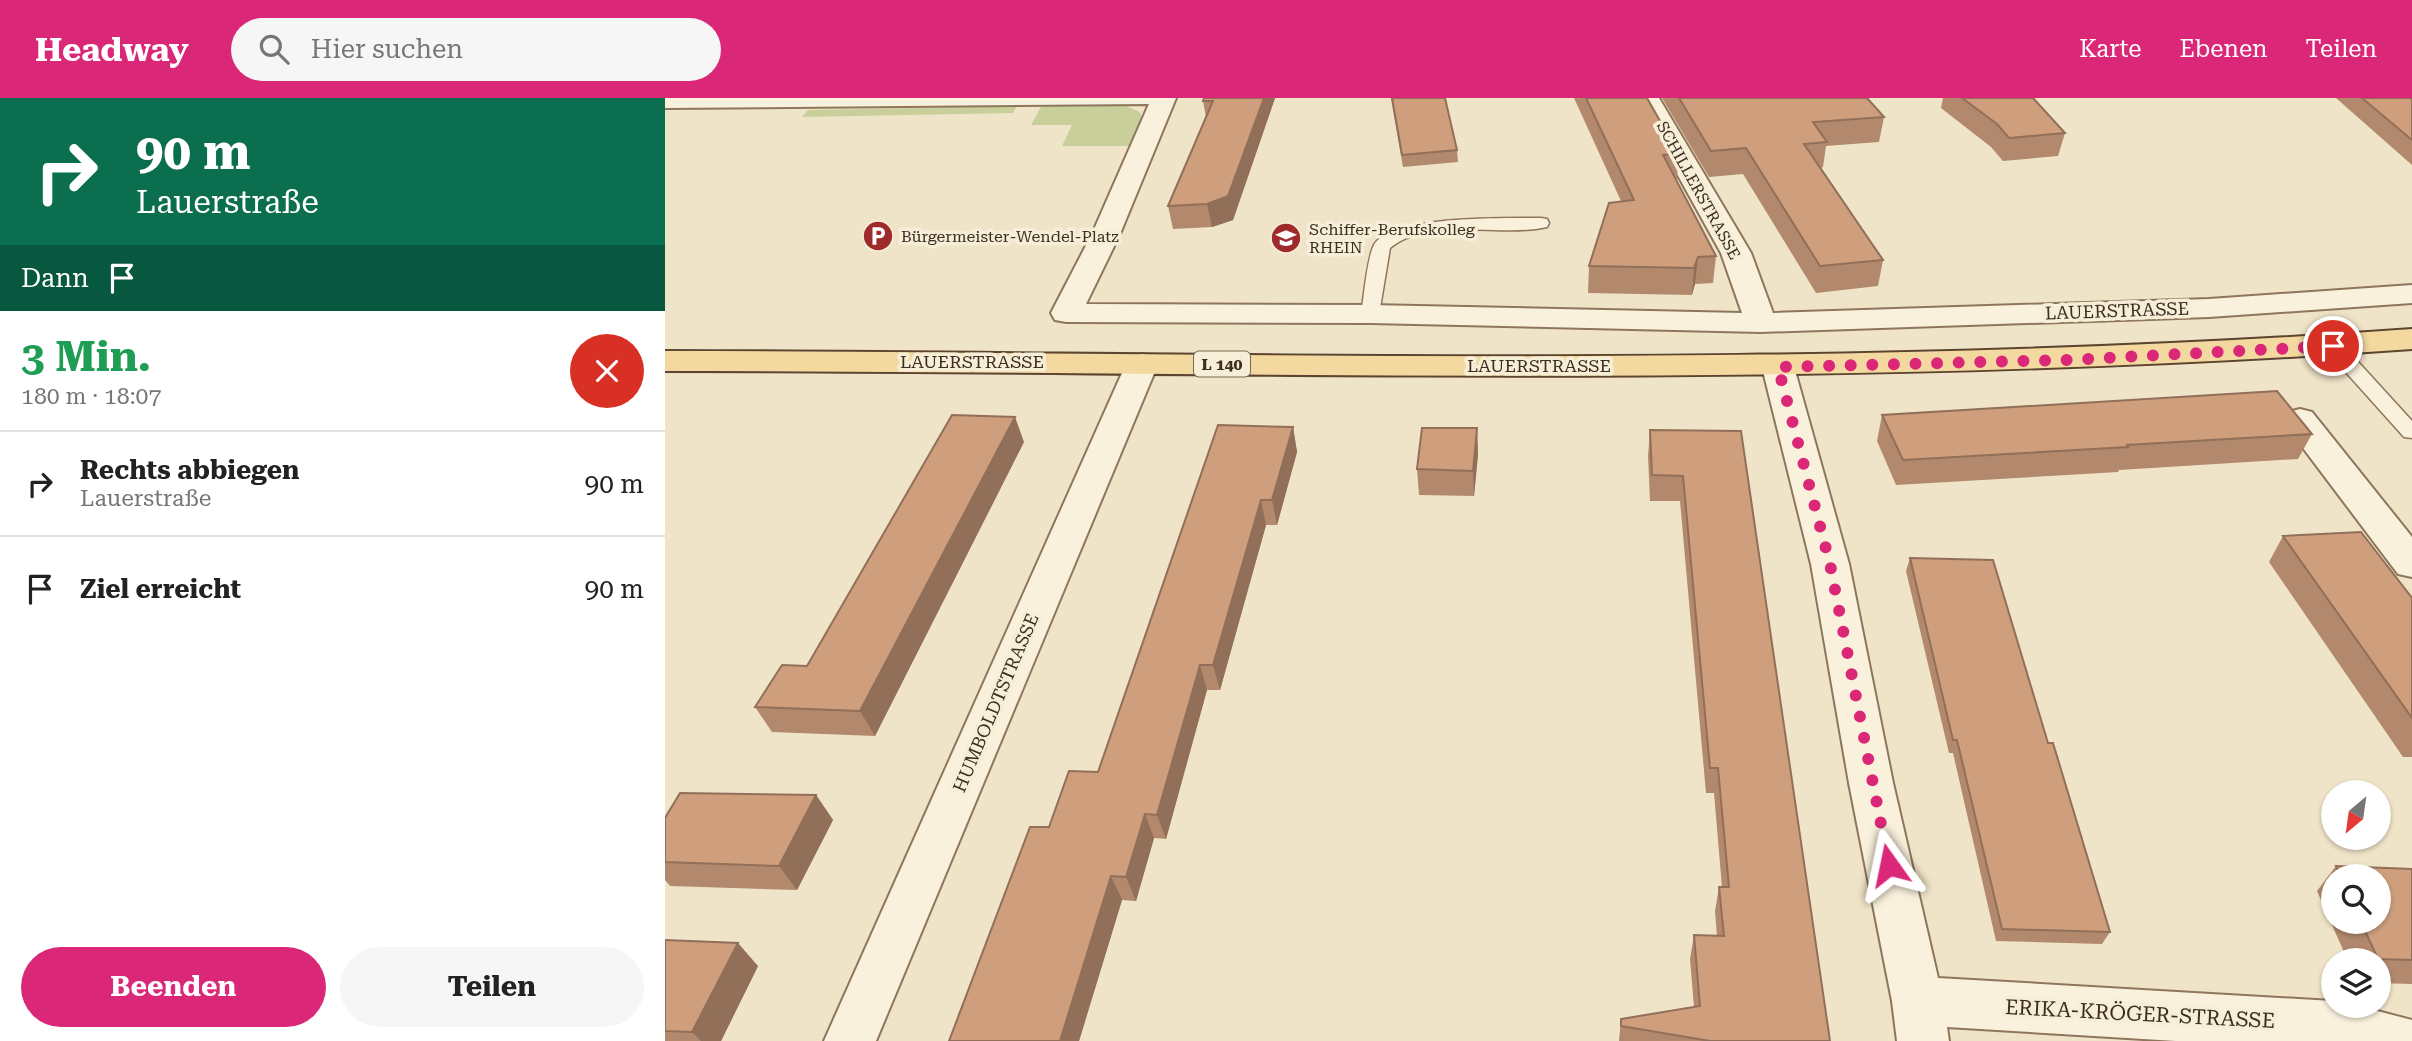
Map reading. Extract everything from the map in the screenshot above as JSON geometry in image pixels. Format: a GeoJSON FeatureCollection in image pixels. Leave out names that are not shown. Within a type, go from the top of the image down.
{"type":"FeatureCollection","features":[{"type":"Feature","properties":{"kind":"main road","name":"LAUERSTRASSE"},"geometry":{"type":"LineString","coordinates":[[665,361],[1778,367],[2067,360],[2333,346],[2412,339]]}},
{"type":"Feature","properties":{"kind":"main road"},"geometry":{"type":"LineString","coordinates":[[2333,346],[2412,362]]}},
{"type":"Feature","properties":{"kind":"street"},"geometry":{"type":"LineString","coordinates":[[665,101],[1143,98]]}},
{"type":"Feature","properties":{"kind":"street","name":"LAUERSTRASSE"},"geometry":{"type":"LineString","coordinates":[[1164,98],[1106,234],[1066,313],[1370,314],[1761,323],[2209,308],[2412,294]]}},
{"type":"Feature","properties":{"kind":"street","name":"SCHILLERSTRASSE"},"geometry":{"type":"LineString","coordinates":[[1647,98],[1736,253],[1761,323]]}},
{"type":"Feature","properties":{"kind":"street"},"geometry":{"type":"LineString","coordinates":[[665,123],[693,100]]}},
{"type":"Feature","properties":{"kind":"street","name":"HUMBOLDTSTRASSE"},"geometry":{"type":"LineString","coordinates":[[850,1041],[1142,364]]}},
{"type":"Feature","properties":{"kind":"street"},"geometry":{"type":"LineString","coordinates":[[1778,367],[1830,564],[1871,783],[1921,1021]]}},
{"type":"Feature","properties":{"kind":"street"},"geometry":{"type":"LineString","coordinates":[[2300,420],[2412,564]]}},
{"type":"Feature","properties":{"kind":"street","name":"ERIKA-KRÖGER-STRASSE"},"geometry":{"type":"LineString","coordinates":[[1921,1021],[2335,1026],[2402,1041]]}},
{"type":"Feature","properties":{"kind":"lane"},"geometry":{"type":"LineString","coordinates":[[1370,314],[1381,246],[1387,238],[1409,230],[1541,223]]}},
{"type":"Feature","properties":{"kind":"lane"},"geometry":{"type":"LineString","coordinates":[[2333,346],[2410,432]]}},
{"type":"Feature","properties":{"kind":"green space"},"geometry":{"type":"Polygon","coordinates":[[[1042,105],[1126,106],[1140,112],[1142,119],[1131,146],[1062,146],[1072,125],[1031,125],[1042,105]]]}},
{"type":"Feature","properties":{"kind":"green space"},"geometry":{"type":"Polygon","coordinates":[[[1017,106],[1013,113],[802,117],[808,110],[1017,106]]]}},
{"type":"Feature","properties":{"kind":"building"},"geometry":{"type":"Polygon","coordinates":[[[1204,98],[1264,98],[1228,196],[1207,204],[1168,206],[1213,101],[1203,101],[1204,98]]]}},
{"type":"Feature","properties":{"kind":"building"},"geometry":{"type":"Polygon","coordinates":[[[1392,98],[1445,98],[1457,150],[1402,155],[1392,98]]]}},
{"type":"Feature","properties":{"kind":"building"},"geometry":{"type":"Polygon","coordinates":[[[1586,98],[1647,98],[1679,154],[1663,155],[1716,256],[1698,257],[1694,268],[1589,266],[1609,203],[1634,200],[1586,98]]]}},
{"type":"Feature","properties":{"kind":"building"},"geometry":{"type":"Polygon","coordinates":[[[1679,98],[1867,98],[1884,117],[1813,122],[1827,142],[1804,144],[1883,260],[1820,266],[1746,148],[1711,151],[1679,98]]]}},
{"type":"Feature","properties":{"kind":"building"},"geometry":{"type":"Polygon","coordinates":[[[1962,98],[2033,98],[2065,133],[2009,138],[1997,124],[1962,98]]]}},
{"type":"Feature","properties":{"kind":"building"},"geometry":{"type":"Polygon","coordinates":[[[2362,98],[2412,98],[2412,140],[2362,98]]]}},
{"type":"Feature","properties":{"kind":"building"},"geometry":{"type":"Polygon","coordinates":[[[2277,391],[2312,434],[1903,460],[1882,415],[2277,391]]]}},
{"type":"Feature","properties":{"kind":"building"},"geometry":{"type":"Polygon","coordinates":[[[952,415],[1015,417],[860,711],[755,707],[782,665],[807,666],[952,415]]]}},
{"type":"Feature","properties":{"kind":"building"},"geometry":{"type":"Polygon","coordinates":[[[1218,425],[1293,427],[1272,500],[1261,500],[1213,665],[1200,665],[1157,815],[1145,814],[1126,877],[1111,876],[1060,1041],[949,1041],[1030,827],[1049,827],[1069,771],[1098,772],[1218,425]]]}},
{"type":"Feature","properties":{"kind":"building"},"geometry":{"type":"Polygon","coordinates":[[[1422,428],[1477,428],[1473,471],[1417,469],[1422,428]]]}},
{"type":"Feature","properties":{"kind":"building"},"geometry":{"type":"Polygon","coordinates":[[[1650,430],[1741,431],[1830,1041],[1710,1041],[1621,1026],[1621,1019],[1700,1006],[1694,935],[1724,936],[1719,887],[1729,887],[1718,768],[1710,768],[1683,476],[1652,475],[1650,430]]]}},
{"type":"Feature","properties":{"kind":"building"},"geometry":{"type":"Polygon","coordinates":[[[2361,532],[2412,598],[2412,718],[2283,536],[2361,532]]]}},
{"type":"Feature","properties":{"kind":"building"},"geometry":{"type":"Polygon","coordinates":[[[1910,558],[1993,560],[2048,743],[2053,743],[2110,932],[2002,929],[1910,558]]]}},
{"type":"Feature","properties":{"kind":"building"},"geometry":{"type":"Polygon","coordinates":[[[680,793],[816,795],[779,866],[665,862],[665,818],[680,793]]]}},
{"type":"Feature","properties":{"kind":"building"},"geometry":{"type":"Polygon","coordinates":[[[2391,868],[2412,869],[2412,960],[2391,959],[2391,948],[2373,948],[2367,934],[2391,934],[2391,868]]]}},
{"type":"Feature","properties":{"kind":"building"},"geometry":{"type":"Polygon","coordinates":[[[665,940],[738,943],[692,1032],[665,1031],[665,940]]]}},
{"type":"Feature","properties":{"kind":"place","name":"Bürgermeister-Wendel-Platz"},"geometry":{"type":"Point","coordinates":[878,236]}},
{"type":"Feature","properties":{"kind":"place","name":"Schiffer-Berufskolleg RHEIN"},"geometry":{"type":"Point","coordinates":[1286,238]}},
{"type":"Feature","properties":{"kind":"route"},"geometry":{"type":"LineString","coordinates":[[1889,865],[1830,564],[1795,423],[1778,367],[2067,360],[2333,346]]}}]}
